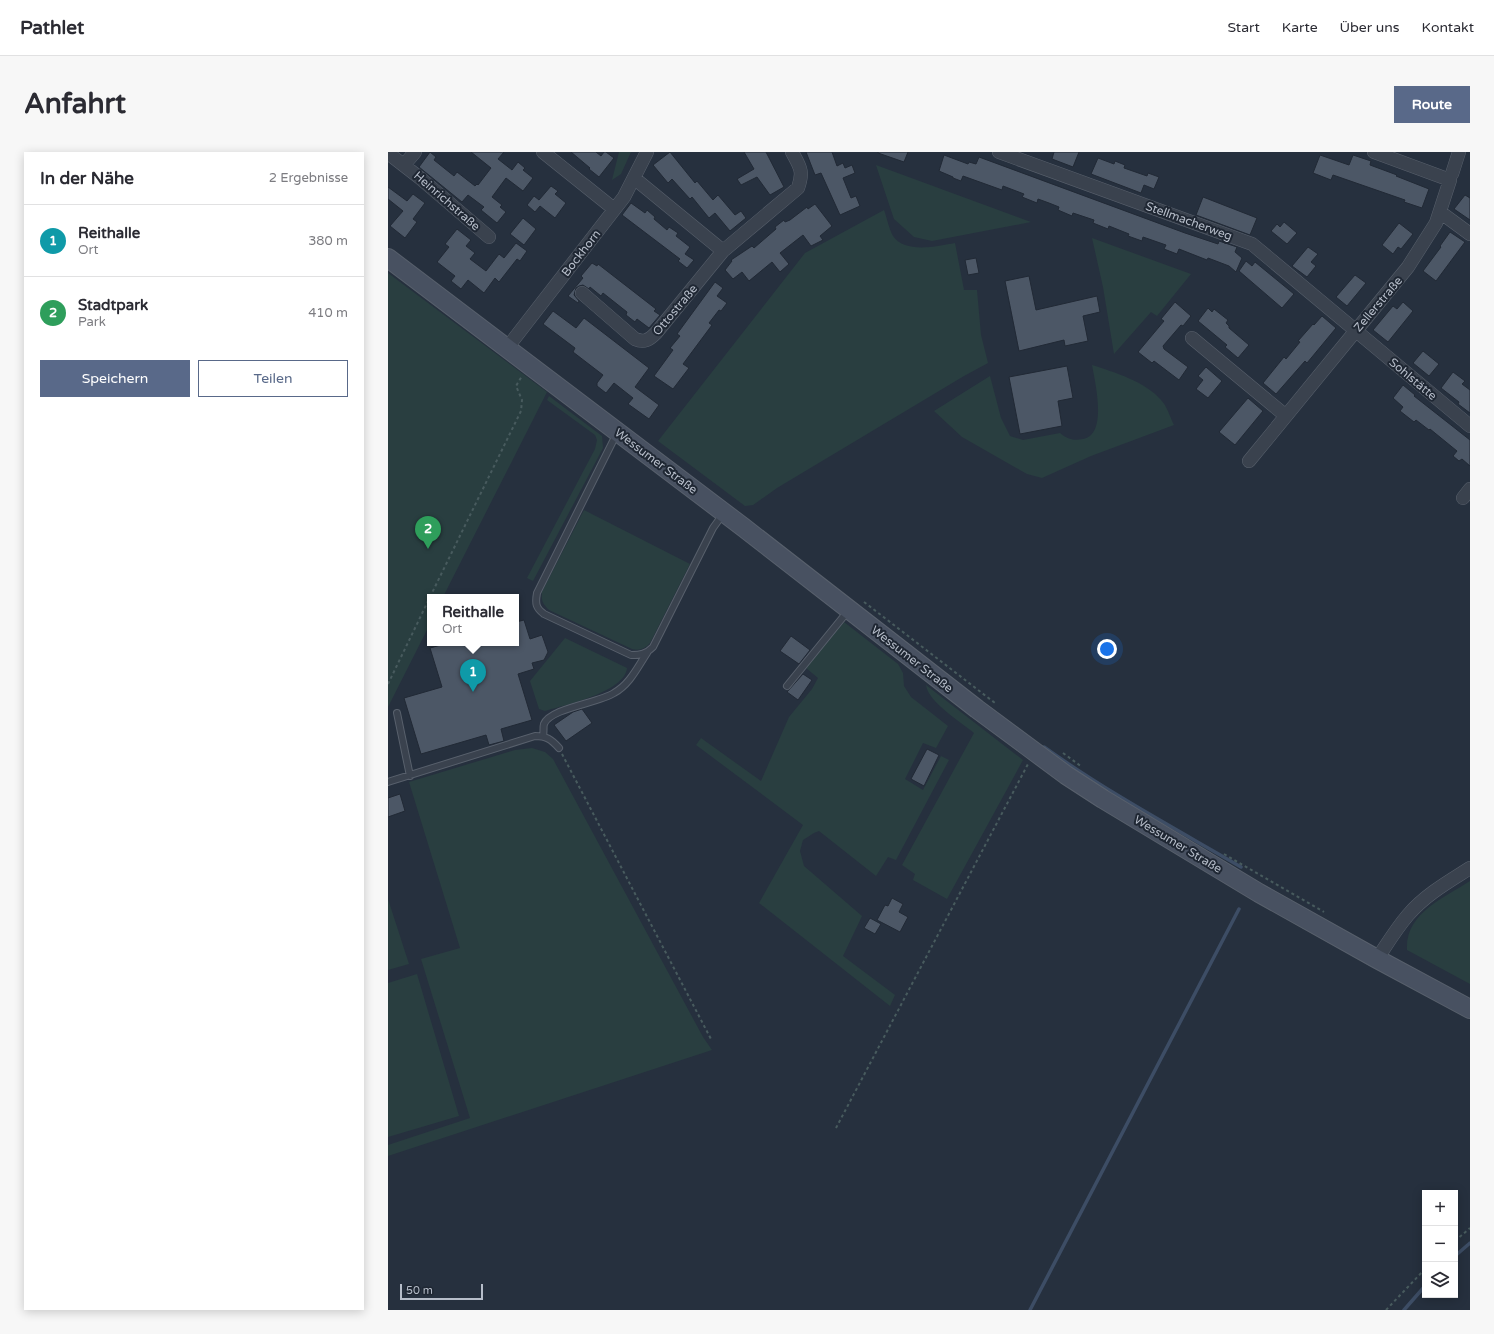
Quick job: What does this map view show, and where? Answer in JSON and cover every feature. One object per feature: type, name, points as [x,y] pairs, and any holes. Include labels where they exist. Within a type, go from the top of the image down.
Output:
[{"type":"main road","name":"Wessumer Straße","points":[[388,258],[724,512],[856,605],[1034,752],[1103,799],[1259,893],[1377,959],[1470,1008]]},
{"type":"street","name":"Heinrichstraße","points":[[404,165],[415,152]]},
{"type":"street","points":[[543,152],[614,210]]},
{"type":"street","name":"Bockhorn","points":[[507,348],[614,210],[624,196],[647,152]]},
{"type":"street","name":"Ottostraße","points":[[582,293],[635,339],[640,342],[646,342],[656,333],[724,250],[798,188],[802,177],[801,168],[792,152]]},
{"type":"street","name":"Stellmacherweg","points":[[999,152],[1252,244],[1356,331]]},
{"type":"street","points":[[1374,152],[1451,177]]},
{"type":"street","name":"Zellerstraße","points":[[1249,461],[1408,267],[1436,223],[1459,152]]},
{"type":"street","name":"Heinrichstraße","points":[[388,153],[489,237]]},
{"type":"street","points":[[634,178],[724,250]]},
{"type":"street","points":[[1440,212],[1470,234]]},
{"type":"street","name":"Sohlstätte","points":[[1356,331],[1470,426]]},
{"type":"street","points":[[1192,338],[1286,416]]},
{"type":"street","points":[[1377,959],[1395,931],[1409,914],[1429,895],[1470,868]]},
{"type":"lane","points":[[618,432],[541,583],[535,602],[537,609],[544,614],[622,651],[631,655],[647,653]]},
{"type":"lane","points":[[543,736],[544,723],[551,715],[613,694],[626,685],[653,646],[713,528],[724,512]]},
{"type":"lane","points":[[787,686],[856,605]]},
{"type":"lane","points":[[397,712],[410,776]]},
{"type":"lane","points":[[388,782],[534,736],[543,736],[552,740],[558,748]]},
{"type":"path","points":[[431,594],[521,411],[522,400],[516,386],[528,364]]},
{"type":"path","points":[[388,684],[427,603]]},
{"type":"path","points":[[856,605],[999,706]]},
{"type":"path","points":[[558,748],[712,1041]]},
{"type":"path","points":[[836,1128],[1034,752]]},
{"type":"path","points":[[1060,752],[1085,769]]},
{"type":"path","points":[[1222,853],[1326,912]]},
{"type":"path","points":[[1458,1238],[1470,1228]]},
{"type":"path","points":[[1386,1310],[1422,1271]]},
{"type":"green space","points":[[619,152],[631,152],[621,174],[612,180]]},
{"type":"green space","points":[[876,165],[1031,222],[932,241],[914,237],[894,219]]},
{"type":"green space","points":[[884,210],[890,230],[898,242],[913,247],[931,247],[955,243],[964,290],[977,290],[981,335],[988,363],[777,488],[753,505],[745,506],[658,441],[805,253]]},
{"type":"green space","points":[[1092,238],[1191,274],[1157,316],[1151,312],[1114,354],[1103,287]]},
{"type":"green space","points":[[388,273],[547,392],[445,594],[427,594],[427,630],[388,707]]},
{"type":"green space","points":[[1092,365],[1129,378],[1147,388],[1163,402],[1174,425],[1091,456],[1042,478],[1027,474],[962,437],[934,411],[990,376],[1001,418],[1010,436],[1023,440],[1060,433],[1070,439],[1083,439],[1091,435],[1098,418],[1097,395]]},
{"type":"green space","points":[[549,396],[602,436],[603,448],[533,581],[527,578],[595,449],[597,440],[595,435],[547,400]]},
{"type":"green space","points":[[584,510],[690,564],[650,643],[642,649],[632,649],[549,610],[543,602],[542,592]]},
{"type":"green space","points":[[844,622],[898,664],[903,673],[904,686],[911,697],[948,726],[936,748],[923,743],[905,779],[923,790],[941,756],[949,760],[896,860],[888,857],[876,876],[819,831],[803,840],[800,851],[804,866],[862,916],[843,956],[895,995],[890,1006],[759,903],[803,825],[696,745],[701,738],[761,781],[789,717],[812,689],[818,678],[806,668]]},
{"type":"green space","points":[[565,638],[627,668],[624,676],[616,684],[605,691],[579,701],[545,711],[539,709],[530,681]]},
{"type":"green space","points":[[926,685],[1023,760],[947,899],[913,880],[915,874],[902,865],[974,733],[939,705],[928,691]]},
{"type":"green space","points":[[532,748],[545,752],[553,759],[703,1037],[712,1050],[388,1156],[388,1145],[470,1118],[421,959],[460,948],[409,782],[515,750]]},
{"type":"green space","points":[[1470,881],[1470,984],[1407,950],[1408,937],[1412,926],[1419,916],[1438,901]]},
{"type":"green space","points":[[388,899],[409,964],[388,970]]},
{"type":"green space","points":[[417,974],[459,1116],[388,1137],[388,983]]},
{"type":"building","points":[[430,152],[436,157],[434,160],[454,176],[457,172],[475,186],[477,184],[478,185],[491,168],[471,152],[504,152],[498,159],[512,170],[518,162],[525,168],[523,170],[533,178],[523,191],[506,178],[492,197],[502,205],[500,207],[506,212],[497,223],[481,210],[484,207],[468,195],[462,202],[419,167]]},
{"type":"building","points":[[571,152],[596,152],[601,156],[604,152],[606,152],[614,158],[599,177]]},
{"type":"building","points":[[670,152],[695,183],[697,181],[713,200],[718,195],[735,215],[741,211],[746,218],[730,231],[715,213],[709,218],[692,197],[690,199],[672,179],[668,183],[653,165]]},
{"type":"building","points":[[744,152],[766,152],[784,187],[770,195],[757,177],[741,185],[737,179],[754,169]]},
{"type":"building","points":[[806,152],[832,152],[837,166],[843,163],[845,168],[852,165],[855,173],[843,178],[851,198],[856,196],[860,206],[840,215],[821,173],[815,175]]},
{"type":"building","points":[[878,152],[908,152],[904,162]]},
{"type":"building","points":[[1054,152],[1079,152],[1073,167],[1052,159]]},
{"type":"building","points":[[944,155],[968,164],[969,162],[976,164],[979,157],[1185,233],[1218,244],[1219,241],[1237,247],[1235,252],[1242,258],[1236,272],[1229,266],[1208,258],[1207,260],[1179,249],[1177,254],[1164,249],[1166,245],[1143,237],[1142,241],[1128,236],[1129,234],[1109,226],[1108,229],[1093,223],[1094,220],[1073,213],[1072,216],[1058,210],[1059,207],[1038,199],[1037,203],[1022,197],[1024,194],[1003,186],[1002,190],[963,176],[961,181],[939,171]]},
{"type":"building","points":[[1320,155],[1349,165],[1353,155],[1371,161],[1370,165],[1429,189],[1422,208],[1404,202],[1405,200],[1333,175],[1331,180],[1313,173]]},
{"type":"building","points":[[1098,158],[1114,164],[1115,161],[1125,165],[1124,168],[1147,176],[1148,173],[1159,177],[1154,189],[1144,185],[1141,193],[1091,174]]},
{"type":"building","points":[[551,186],[558,191],[555,194],[566,203],[555,218],[540,206],[535,212],[527,205],[534,196],[539,200]]},
{"type":"building","points":[[388,187],[407,201],[413,194],[425,203],[413,219],[417,222],[405,238],[390,226],[403,211],[388,199]]},
{"type":"building","points":[[1465,195],[1470,198],[1470,220],[1454,209]]},
{"type":"building","points":[[1203,197],[1257,218],[1250,235],[1196,215]]},
{"type":"building","points":[[631,203],[645,213],[647,210],[655,217],[654,219],[667,230],[669,227],[678,233],[676,236],[690,247],[685,254],[694,260],[687,268],[678,261],[680,259],[622,215]]},
{"type":"building","points":[[815,204],[832,226],[820,236],[823,240],[811,246],[803,235],[780,253],[789,264],[780,272],[772,262],[749,281],[742,272],[733,279],[725,270],[732,261],[731,260],[752,246],[754,248],[784,220],[785,222],[790,220],[807,207],[808,209]]},
{"type":"building","points":[[523,218],[536,229],[524,245],[510,234]]},
{"type":"building","points":[[1284,222],[1297,233],[1287,244],[1271,231],[1277,224],[1280,227]]},
{"type":"building","points":[[1399,223],[1413,234],[1401,249],[1398,247],[1393,254],[1382,245]]},
{"type":"building","points":[[457,229],[471,240],[466,246],[475,253],[470,259],[486,271],[499,254],[504,258],[516,243],[527,251],[520,261],[517,259],[499,282],[495,278],[484,293],[468,280],[461,289],[451,281],[455,276],[437,262],[449,247],[445,244]]},
{"type":"building","points":[[1450,232],[1465,242],[1436,281],[1423,271]]},
{"type":"building","points":[[1308,247],[1318,254],[1311,262],[1316,266],[1307,277],[1292,266]]},
{"type":"building","points":[[976,258],[979,273],[968,275],[965,260]]},
{"type":"building","points":[[1246,261],[1252,266],[1255,262],[1294,294],[1282,308],[1239,271]]},
{"type":"building","points":[[592,263],[597,266],[598,264],[656,309],[654,311],[660,315],[649,328],[637,319],[635,322],[626,315],[627,312],[603,293],[601,296],[590,287],[589,289],[583,285],[576,288],[574,295],[579,301],[578,303],[568,296],[583,278],[581,276]]},
{"type":"building","points":[[1355,275],[1366,283],[1347,306],[1336,297]]},
{"type":"building","points":[[1029,276],[1036,310],[1097,296],[1100,312],[1083,316],[1088,341],[1065,346],[1064,340],[1019,351],[1005,281]]},
{"type":"building","points":[[715,282],[723,288],[717,296],[727,303],[721,311],[719,310],[709,323],[712,325],[683,364],[689,368],[673,389],[654,376],[673,350],[670,348],[680,336],[677,334]]},
{"type":"building","points":[[1175,302],[1191,316],[1163,346],[1164,349],[1188,367],[1179,380],[1154,361],[1152,363],[1138,352],[1164,321],[1161,319]]},
{"type":"building","points":[[1403,302],[1413,311],[1388,342],[1373,330],[1393,306],[1397,309]]},
{"type":"building","points":[[1208,308],[1212,312],[1214,309],[1228,320],[1226,323],[1229,328],[1249,345],[1238,358],[1225,347],[1227,345],[1198,321]]},
{"type":"building","points":[[553,311],[576,328],[584,318],[649,368],[635,387],[659,405],[649,419],[628,404],[633,398],[614,383],[606,393],[597,386],[597,383],[603,375],[573,352],[575,348],[543,324]]},
{"type":"building","points":[[1322,316],[1336,328],[1307,363],[1305,361],[1276,394],[1263,383],[1284,357],[1286,359],[1300,342],[1298,341]]},
{"type":"building","points":[[1423,351],[1439,364],[1429,376],[1413,363]]},
{"type":"building","points":[[1067,366],[1073,398],[1058,401],[1062,426],[1020,434],[1009,377]]},
{"type":"building","points":[[1206,367],[1222,381],[1208,398],[1196,389],[1203,380],[1198,376]]},
{"type":"building","points":[[1453,372],[1465,381],[1462,384],[1470,390],[1470,413],[1441,388]]},
{"type":"building","points":[[1403,385],[1415,395],[1414,396],[1470,440],[1470,466],[1462,459],[1459,461],[1453,456],[1457,451],[1430,429],[1429,430],[1416,420],[1414,422],[1400,411],[1403,407],[1393,398]]},
{"type":"building","points":[[1248,398],[1263,411],[1235,445],[1219,432]]},
{"type":"building","points":[[524,620],[530,639],[542,635],[548,652],[544,660],[532,663],[534,669],[518,674],[532,720],[501,729],[504,741],[489,745],[486,735],[421,754],[404,698],[442,687],[430,648],[437,646],[519,646],[519,621]]},
{"type":"building","points":[[791,636],[810,650],[799,664],[780,651]]},
{"type":"building","points":[[803,674],[812,680],[798,700],[787,692]]},
{"type":"building","points":[[582,709],[592,723],[566,741],[554,725],[573,712]]},
{"type":"building","points":[[927,749],[939,755],[924,786],[911,779]]},
{"type":"building","points":[[400,794],[405,811],[388,817],[388,798]]},
{"type":"building","points":[[892,898],[903,904],[899,912],[908,917],[900,932],[877,920],[885,905],[888,906]]},
{"type":"building","points":[[870,918],[881,924],[875,934],[864,928]]},
{"type":"waterway","points":[[1044,747],[1116,794],[1241,867]]},
{"type":"waterway","points":[[1030,1310],[1239,909]]},
{"type":"waterway","points":[[1458,1253],[1470,1243]]},
{"type":"waterway","points":[[1404,1310],[1422,1289]]},
{"type":"place","name":"Stadtpark","points":[[428,549]]},
{"type":"place","name":"Reithalle","points":[[473,692]]}]
